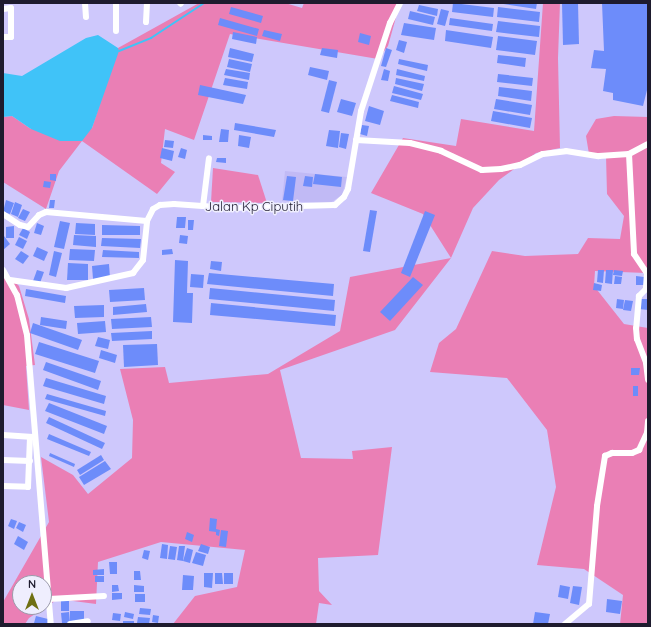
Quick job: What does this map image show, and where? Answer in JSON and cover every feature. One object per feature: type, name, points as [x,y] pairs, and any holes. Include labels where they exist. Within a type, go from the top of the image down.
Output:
[{"type":"street","points":[[85,3],[86,17]]},
{"type":"street","points":[[116,3],[116,31]]},
{"type":"street","points":[[146,22],[147,3]]},
{"type":"street","name":"Jalan Kp Ciputih","points":[[147,221],[153,209],[160,205],[231,208],[335,205],[344,197],[348,189],[361,110],[390,23],[400,3]]},
{"type":"street","points":[[3,9],[12,8],[11,37],[3,37]]},
{"type":"street","points":[[356,140],[410,143],[441,151],[482,170],[507,168],[543,154],[566,151],[599,156],[629,154],[648,144]]},
{"type":"street","points":[[629,154],[634,254],[647,272],[646,289],[639,296],[636,328],[637,339],[646,363],[648,380]]},
{"type":"street","points":[[203,206],[209,158]]},
{"type":"street","points":[[3,214],[20,225],[28,227],[39,215],[46,212],[147,221],[143,260],[133,273],[66,288],[10,280]]},
{"type":"street","points":[[3,270],[10,280],[17,295],[27,335],[33,437],[47,575]]},
{"type":"street","points":[[565,624],[590,604],[597,506],[605,456],[639,450],[647,433],[648,421]]},
{"type":"street","points":[[3,435],[33,437]]},
{"type":"street","points":[[3,486],[28,487],[33,437]]},
{"type":"street","points":[[3,460],[30,461]]},
{"type":"street","points":[[52,599],[104,596]]},
{"type":"street","points":[[70,624],[88,621]]},
{"type":"shaded area","points":[[199,3],[285,3],[302,8],[304,3],[400,3],[388,46],[378,59],[230,34],[194,140],[165,129],[161,163],[175,172],[157,194],[82,141],[59,171],[46,209],[3,182],[3,117],[12,116],[31,129],[92,128],[118,48]]},
{"type":"shaded area","points":[[543,3],[560,3],[558,58],[560,148],[536,153],[499,180],[473,208],[451,258],[423,214],[371,193],[403,138],[456,146],[461,119],[534,131]]},
{"type":"shaded area","points":[[614,116],[648,117],[648,276],[646,273],[595,271],[594,286],[624,324],[648,328],[648,624],[620,624],[623,595],[584,569],[537,565],[556,487],[547,430],[507,378],[430,372],[439,343],[456,329],[492,251],[525,256],[578,254],[588,238],[620,239],[624,216],[607,194],[606,156],[589,154],[586,136],[596,119]]},
{"type":"shaded area","points":[[213,168],[258,175],[267,203],[211,202]]},
{"type":"shaded area","points":[[285,171],[347,177],[342,195],[330,203],[282,201]]},
{"type":"shaded area","points":[[451,258],[395,330],[280,370],[301,458],[353,459],[352,451],[392,447],[378,555],[318,558],[319,591],[332,605],[319,603],[316,624],[173,624],[195,596],[237,587],[245,550],[161,542],[98,562],[96,604],[58,599],[52,603],[52,575],[19,575],[49,522],[41,457],[73,475],[88,494],[132,458],[133,420],[120,369],[165,367],[169,383],[268,374],[340,331],[350,277]]},
{"type":"shaded area","points":[[3,270],[19,286],[29,319],[35,365],[26,366],[29,410],[3,405]]},
{"type":"shaded area","points":[[12,586],[12,615],[34,615],[29,618],[25,624],[3,624],[3,602]]},
{"type":"water","points":[[98,35],[118,48],[119,51],[92,128],[82,141],[60,141],[31,129],[12,116],[3,117],[3,73],[22,76],[86,38]]},
{"type":"building","points":[[453,3],[494,8],[493,17],[452,12]]},
{"type":"building","points":[[497,3],[537,3],[536,9]]},
{"type":"building","points":[[562,3],[578,3],[579,44],[563,45]]},
{"type":"building","points":[[602,3],[648,3],[648,86],[643,106],[613,100],[613,93],[603,91],[606,69],[591,68],[594,50],[604,51]]},
{"type":"building","points":[[419,5],[438,9],[437,16],[417,11]]},
{"type":"building","points":[[231,7],[263,16],[261,23],[229,14]]},
{"type":"building","points":[[498,7],[540,12],[539,22],[497,17]]},
{"type":"building","points":[[441,9],[449,11],[445,26],[437,24]]},
{"type":"building","points":[[410,11],[435,17],[433,25],[408,19]]},
{"type":"building","points":[[220,18],[259,29],[257,36],[218,25]]},
{"type":"building","points":[[450,18],[493,24],[492,31],[449,25]]},
{"type":"building","points":[[498,21],[540,26],[539,37],[496,32]]},
{"type":"building","points":[[404,23],[436,28],[434,40],[401,35]]},
{"type":"building","points":[[264,30],[282,34],[280,41],[262,36]]},
{"type":"building","points":[[446,30],[493,37],[491,48],[445,41]]},
{"type":"building","points":[[233,32],[257,37],[256,44],[232,39]]},
{"type":"building","points":[[360,33],[371,36],[369,45],[358,42]]},
{"type":"building","points":[[498,36],[537,41],[535,55],[496,50]]},
{"type":"building","points":[[399,40],[407,42],[404,53],[396,50]]},
{"type":"building","points":[[230,48],[254,54],[252,62],[228,57]]},
{"type":"building","points":[[322,48],[338,50],[337,58],[320,55]]},
{"type":"building","points":[[386,48],[392,50],[386,67],[381,66]]},
{"type":"building","points":[[498,55],[526,58],[525,67],[497,63]]},
{"type":"building","points":[[229,59],[252,64],[250,72],[227,67]]},
{"type":"building","points":[[399,59],[428,65],[427,71],[398,64]]},
{"type":"building","points":[[310,67],[329,71],[327,80],[308,75]]},
{"type":"building","points":[[226,69],[250,73],[249,80],[224,75]]},
{"type":"building","points":[[384,69],[390,71],[388,81],[381,80]]},
{"type":"building","points":[[397,69],[425,76],[424,81],[396,75]]},
{"type":"building","points":[[498,74],[533,78],[532,86],[497,82]]},
{"type":"building","points":[[225,78],[248,82],[247,89],[223,85]]},
{"type":"building","points":[[396,78],[424,84],[422,91],[395,84]]},
{"type":"building","points":[[329,80],[337,82],[329,113],[321,111]]},
{"type":"building","points":[[200,85],[246,95],[243,104],[198,95]]},
{"type":"building","points":[[394,86],[423,94],[421,100],[392,93]]},
{"type":"building","points":[[499,87],[532,91],[531,101],[498,96]]},
{"type":"building","points":[[392,95],[419,102],[418,108],[390,101]]},
{"type":"building","points":[[341,99],[356,103],[352,116],[337,112]]},
{"type":"building","points":[[496,99],[532,105],[530,115],[494,109]]},
{"type":"building","points":[[369,106],[384,111],[380,125],[365,121]]},
{"type":"building","points":[[493,111],[532,118],[530,128],[491,121]]},
{"type":"building","points":[[235,123],[276,130],[274,137],[234,130]]},
{"type":"building","points":[[362,125],[369,126],[367,136],[360,134]]},
{"type":"building","points":[[221,129],[229,130],[228,142],[219,142]]},
{"type":"building","points":[[329,130],[340,131],[338,148],[326,146]]},
{"type":"building","points":[[341,133],[349,134],[346,149],[339,147]]},
{"type":"building","points":[[203,135],[212,136],[212,140],[203,140]]},
{"type":"building","points":[[239,135],[251,137],[249,148],[238,146]]},
{"type":"building","points":[[165,140],[174,141],[173,148],[164,147]]},
{"type":"building","points":[[162,148],[174,151],[172,161],[160,158]]},
{"type":"building","points":[[181,148],[187,150],[185,159],[178,157]]},
{"type":"building","points":[[217,158],[226,158],[226,163],[216,162]]},
{"type":"building","points":[[50,174],[56,174],[56,181],[50,180]]},
{"type":"building","points":[[315,174],[342,177],[341,187],[313,184]]},
{"type":"building","points":[[287,176],[296,177],[293,201],[283,200]]},
{"type":"building","points":[[305,176],[313,177],[312,187],[303,186]]},
{"type":"building","points":[[44,181],[51,182],[50,188],[43,187]]},
{"type":"building","points":[[6,200],[14,203],[10,214],[3,212]]},
{"type":"building","points":[[50,200],[55,200],[54,208],[49,208]]},
{"type":"building","points":[[15,202],[22,205],[18,217],[11,214]]},
{"type":"building","points":[[23,209],[30,212],[25,221],[18,218]]},
{"type":"building","points":[[370,210],[377,211],[370,252],[363,251]]},
{"type":"building","points":[[425,211],[435,215],[410,277],[401,273]]},
{"type":"building","points":[[177,217],[186,217],[185,228],[176,228]]},
{"type":"building","points":[[188,220],[194,220],[193,230],[188,230]]},
{"type":"building","points":[[60,221],[70,223],[64,249],[54,247]]},
{"type":"building","points":[[37,223],[44,226],[41,235],[34,233]]},
{"type":"building","points":[[76,223],[95,224],[95,235],[75,234]]},
{"type":"building","points":[[102,225],[140,226],[140,235],[102,235]]},
{"type":"building","points":[[14,226],[14,238],[6,238],[6,227]]},
{"type":"building","points":[[23,228],[30,232],[27,239],[19,235]]},
{"type":"building","points":[[74,235],[96,236],[96,247],[73,245]]},
{"type":"building","points":[[180,235],[188,236],[187,244],[179,243]]},
{"type":"building","points":[[4,236],[10,244],[3,250],[3,237]]},
{"type":"building","points":[[19,237],[27,241],[23,249],[15,245]]},
{"type":"building","points":[[102,238],[141,239],[140,248],[101,246]]},
{"type":"building","points":[[37,247],[48,252],[44,261],[33,256]]},
{"type":"building","points":[[70,249],[95,250],[94,261],[69,260]]},
{"type":"building","points":[[172,249],[173,254],[162,255],[162,250]]},
{"type":"building","points":[[103,250],[139,252],[139,258],[102,257]]},
{"type":"building","points":[[21,251],[29,256],[23,264],[15,259]]},
{"type":"building","points":[[54,251],[62,253],[56,277],[49,275]]},
{"type":"building","points":[[175,260],[188,261],[187,293],[193,293],[192,323],[173,322]]},
{"type":"building","points":[[211,261],[222,262],[221,271],[210,269]]},
{"type":"building","points":[[68,263],[88,264],[88,280],[67,280]]},
{"type":"building","points":[[109,264],[110,278],[93,279],[92,266]]},
{"type":"building","points":[[37,270],[44,272],[40,283],[33,281]]},
{"type":"building","points":[[598,270],[604,270],[603,283],[597,282]]},
{"type":"building","points":[[606,270],[613,270],[612,284],[605,283]]},
{"type":"building","points":[[614,270],[623,271],[622,276],[613,275]]},
{"type":"building","points":[[209,273],[334,284],[333,296],[207,284]]},
{"type":"building","points":[[191,274],[204,275],[203,288],[190,287]]},
{"type":"building","points":[[615,276],[622,277],[621,284],[614,284]]},
{"type":"building","points":[[636,276],[644,277],[644,285],[636,285]]},
{"type":"building","points":[[413,277],[423,285],[390,321],[380,312]]},
{"type":"building","points":[[594,283],[602,285],[601,291],[593,290]]},
{"type":"building","points":[[144,288],[145,300],[110,302],[109,290]]},
{"type":"building","points":[[210,288],[335,300],[334,311],[209,299]]},
{"type":"building","points":[[26,289],[66,296],[65,303],[25,296]]},
{"type":"building","points":[[617,299],[624,300],[623,309],[616,308]]},
{"type":"building","points":[[639,299],[648,299],[648,310],[639,309]]},
{"type":"building","points":[[625,300],[633,301],[631,311],[623,310]]},
{"type":"building","points":[[211,303],[336,315],[335,326],[210,315]]},
{"type":"building","points":[[146,304],[147,312],[113,315],[113,307]]},
{"type":"building","points":[[104,305],[104,317],[75,318],[74,306]]},
{"type":"building","points":[[41,317],[67,321],[66,329],[40,325]]},
{"type":"building","points":[[151,317],[152,327],[112,329],[111,319]]},
{"type":"building","points":[[105,321],[106,332],[78,334],[77,323]]},
{"type":"building","points":[[33,323],[82,340],[78,350],[30,333]]},
{"type":"building","points":[[152,331],[152,339],[112,341],[111,333]]},
{"type":"building","points":[[98,337],[110,340],[108,349],[95,346]]},
{"type":"building","points":[[39,342],[99,361],[95,373],[35,354]]},
{"type":"building","points":[[157,344],[158,365],[124,367],[123,345]]},
{"type":"building","points":[[101,350],[117,355],[115,363],[99,358]]},
{"type":"building","points":[[46,362],[101,381],[98,390],[43,370]]},
{"type":"building","points":[[631,368],[640,368],[639,375],[631,375]]},
{"type":"building","points":[[46,378],[106,396],[104,404],[43,386]]},
{"type":"building","points":[[633,386],[638,386],[638,396],[633,396]]},
{"type":"building","points":[[47,394],[106,411],[105,416],[45,399]]},
{"type":"building","points":[[49,403],[107,426],[104,434],[45,411]]},
{"type":"building","points":[[49,417],[105,443],[102,449],[46,423]]},
{"type":"building","points":[[49,434],[91,452],[89,456],[47,439]]},
{"type":"building","points":[[50,453],[75,464],[74,467],[49,456]]},
{"type":"building","points":[[101,455],[104,460],[80,475],[77,470]]},
{"type":"building","points":[[105,461],[111,469],[84,485],[79,477]]},
{"type":"building","points":[[210,518],[217,519],[216,529],[220,530],[219,536],[216,535],[216,532],[209,531]]},
{"type":"building","points":[[11,519],[17,521],[14,529],[8,526]]},
{"type":"building","points":[[19,522],[26,525],[23,532],[16,528]]},
{"type":"building","points":[[221,530],[228,531],[226,547],[219,546]]},
{"type":"building","points":[[187,532],[194,535],[192,542],[185,539]]},
{"type":"building","points":[[18,536],[28,542],[24,550],[14,544]]},
{"type":"building","points":[[162,544],[168,545],[167,559],[160,558]]},
{"type":"building","points":[[201,544],[210,547],[208,554],[198,551]]},
{"type":"building","points":[[170,546],[177,547],[175,560],[168,559]]},
{"type":"building","points":[[179,546],[185,546],[183,561],[177,560]]},
{"type":"building","points":[[187,548],[193,550],[190,563],[183,561]]},
{"type":"building","points":[[144,550],[150,551],[148,560],[142,558]]},
{"type":"building","points":[[196,552],[206,555],[203,566],[192,563]]},
{"type":"building","points":[[109,562],[117,562],[117,574],[110,574]]},
{"type":"building","points":[[104,569],[104,575],[93,575],[93,570]]},
{"type":"building","points":[[134,571],[140,571],[141,580],[134,580]]},
{"type":"building","points":[[204,573],[213,573],[212,588],[204,587]]},
{"type":"building","points":[[215,573],[222,573],[223,584],[215,584]]},
{"type":"building","points":[[224,573],[233,573],[233,584],[224,584]]},
{"type":"building","points":[[183,575],[194,576],[193,590],[182,590]]},
{"type":"building","points":[[95,576],[104,576],[104,582],[95,582]]},
{"type":"building","points":[[112,585],[118,585],[119,591],[112,592]]},
{"type":"building","points":[[134,585],[144,586],[144,592],[134,592]]},
{"type":"building","points":[[560,585],[570,587],[568,599],[558,597]]},
{"type":"building","points":[[573,586],[582,587],[579,605],[570,603]]},
{"type":"building","points":[[112,593],[122,593],[122,599],[112,600]]},
{"type":"building","points":[[135,594],[145,594],[145,602],[135,602]]},
{"type":"building","points":[[607,599],[622,601],[620,614],[606,612]]},
{"type":"building","points":[[61,601],[69,601],[69,611],[61,611]]},
{"type":"building","points":[[140,608],[151,609],[150,615],[139,614]]},
{"type":"building","points":[[70,611],[84,611],[84,622],[70,622]]},
{"type":"building","points":[[69,612],[70,623],[62,623],[61,613]]},
{"type":"building","points":[[125,612],[134,614],[133,619],[124,617]]},
{"type":"building","points":[[535,612],[550,614],[548,624],[533,624]]},
{"type":"building","points":[[113,613],[121,614],[120,621],[112,620]]},
{"type":"building","points":[[153,615],[159,616],[158,623],[152,622]]},
{"type":"building","points":[[36,616],[48,619],[47,624],[34,623]]},
{"type":"building","points":[[138,617],[150,618],[149,624],[137,623]]},
{"type":"building","points":[[123,621],[134,621],[134,624],[123,624]]},
{"type":"waterway","points":[[119,51],[151,38],[204,3]]}]
